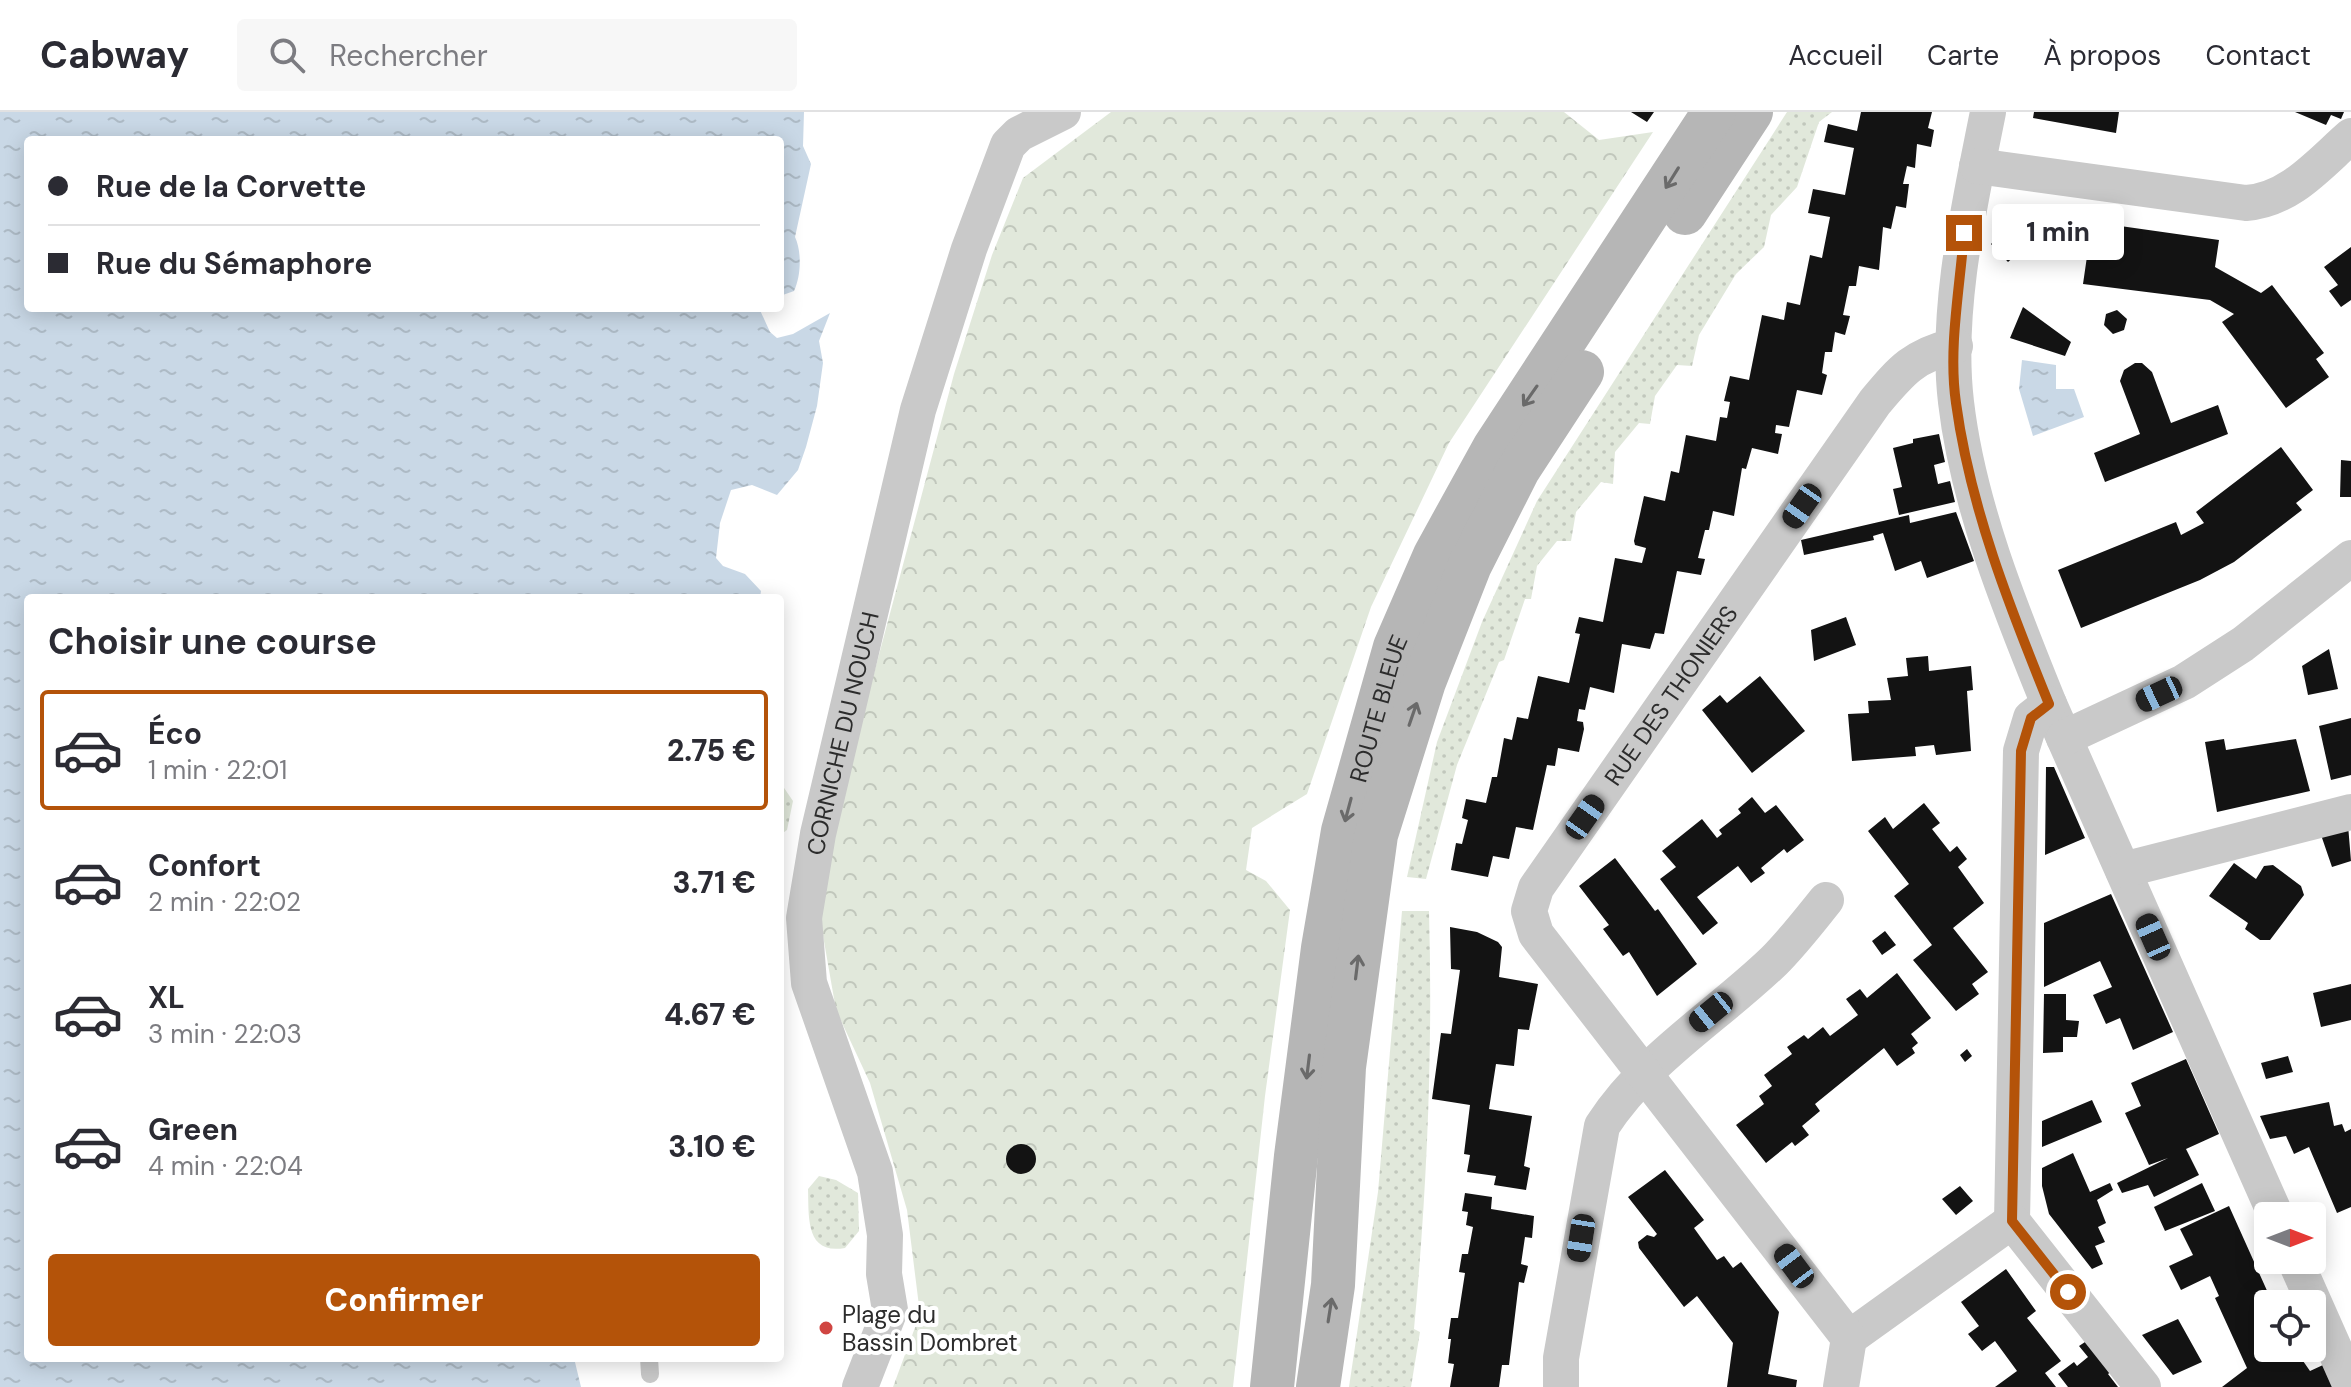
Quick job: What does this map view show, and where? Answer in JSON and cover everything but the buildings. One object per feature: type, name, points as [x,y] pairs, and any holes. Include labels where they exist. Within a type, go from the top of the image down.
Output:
[{"type":"street","name":"CORNICHE DU NOUCH","points":[[860,1387],[890,1310],[884,1274],[885,1235],[875,1172],[809,983],[804,918],[818,834],[907,453],[969,249],[1008,145],[1019,134],[1063,112]]},
{"type":"street","name":"ROUTE BLEUE","points":[[1272,1387],[1323,948],[1343,831],[1395,647],[1435,555],[1494,448],[1714,112]]},
{"type":"street","name":"ROUTE BLEUE","points":[[1318,1387],[1333,1285],[1344,1067],[1376,835],[1397,761],[1470,565],[1518,470],[1751,112]]},
{"type":"street","points":[[1988,112],[1964,233],[1955,346],[1955,400],[1967,462],[2009,601],[2049,704],[2270,1202]]},
{"type":"street","points":[[1977,166],[2246,203],[2267,201],[2286,192],[2351,136]]},
{"type":"street","name":"RUE DES THONIERS","points":[[1849,1338],[1536,934],[1529,911],[1536,888],[1875,402],[1902,369],[1929,352],[1955,346]]},
{"type":"street","points":[[2064,738],[2184,682],[2243,644],[2351,558]]},
{"type":"street","points":[[2049,704],[2031,718],[2021,751],[2012,1221],[2143,1387]]},
{"type":"street","points":[[2123,870],[2351,812]]},
{"type":"street","points":[[1561,1387],[1561,1358],[1599,1137],[1619,1099],[1691,1029],[1773,962],[1826,900]]},
{"type":"street","points":[[1841,1387],[1849,1338],[2012,1221]]},
{"type":"street","points":[[2301,1274],[2351,1386]]},
{"type":"green space","points":[[1111,112],[1564,112],[1599,140],[1653,132],[1449,443],[1371,607],[1307,794],[1252,828],[1246,870],[1266,881],[1290,910],[1265,1096],[1233,1387],[893,1387],[920,1314],[907,1210],[870,1083],[836,1010],[818,907],[869,692],[954,374],[992,255],[1023,178]]},
{"type":"green space","points":[[1787,112],[1832,112],[1819,122],[1797,187],[1771,215],[1764,247],[1736,274],[1699,335],[1692,366],[1677,365],[1655,396],[1650,424],[1639,423],[1615,452],[1613,484],[1601,482],[1576,512],[1571,541],[1557,541],[1537,566],[1531,599],[1525,599],[1504,660],[1499,662],[1457,765],[1426,879],[1407,877],[1437,742],[1482,622],[1537,501]]},
{"type":"green space","points":[[784,788],[793,801],[784,832]]},
{"type":"green space","points":[[1402,911],[1429,911],[1428,1120],[1414,1329],[1420,1332],[1411,1387],[1349,1387],[1378,1192]]},
{"type":"green space","points":[[819,1176],[836,1180],[858,1193],[859,1231],[845,1248],[822,1246],[812,1232],[808,1189]]},
{"type":"water","points":[[0,112],[804,112],[803,146],[811,164],[795,237],[800,257],[799,271],[794,291],[784,295],[784,136],[24,136],[24,312],[761,312],[770,332],[777,338],[793,334],[830,313],[819,341],[823,363],[817,406],[798,470],[777,495],[752,485],[731,490],[720,523],[716,558],[723,566],[745,574],[761,594],[24,594],[24,1362],[575,1362],[581,1387],[0,1387]]},
{"type":"water","points":[[2022,360],[2056,365],[2056,389],[2074,389],[2084,417],[2033,436],[2019,389]]},
{"type":"place","name":"Plage du Bassin Dombret","points":[[826,1328]]},
{"type":"route","points":[[1964,233],[1955,333],[1955,400],[1967,462],[1990,542],[2019,630],[2049,704],[2031,718],[2021,751],[2012,1221],[2068,1292]]}]
